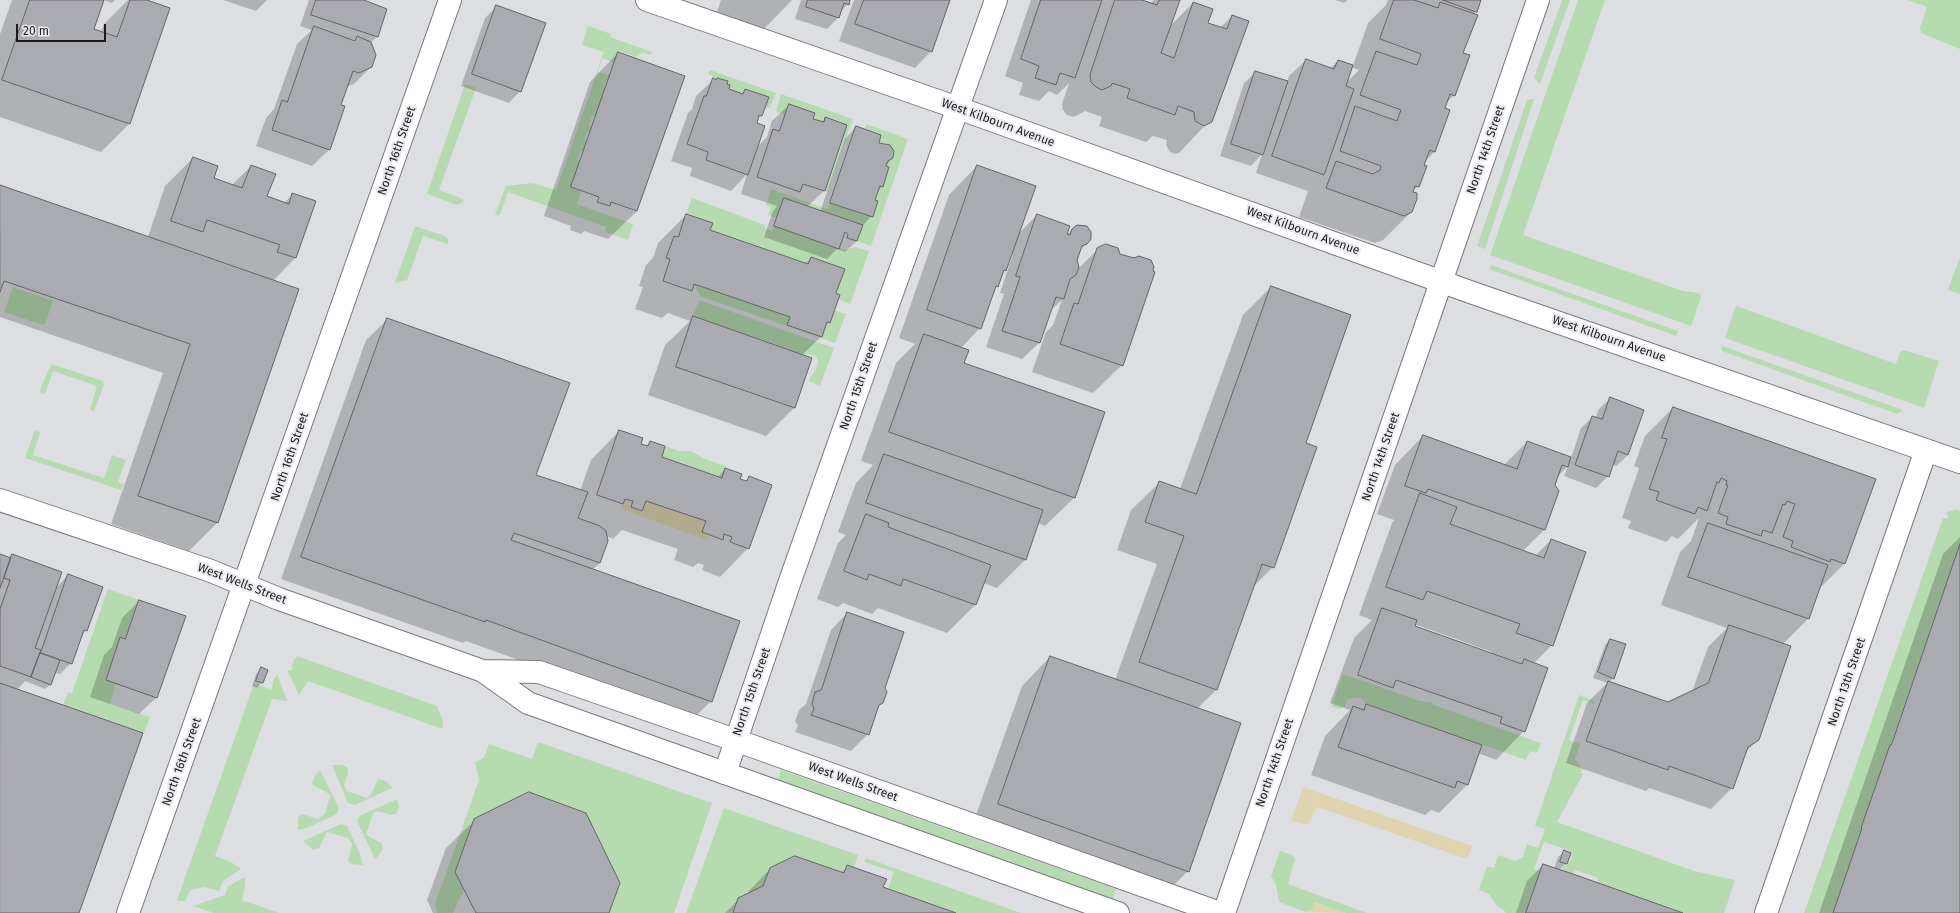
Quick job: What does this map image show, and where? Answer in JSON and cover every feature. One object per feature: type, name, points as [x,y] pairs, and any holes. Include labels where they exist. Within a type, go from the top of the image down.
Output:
[{"type":"street","name":"North 16th Street","points":[[128,913],[245,585],[450,0]]},
{"type":"street","name":"West Kilbourn Avenue","points":[[647,0],[958,108],[1442,281],[1960,462]]},
{"type":"street","name":"North 15th Street","points":[[725,772],[996,0]]},
{"type":"street","name":"North 14th Street","points":[[1224,913],[1538,0]]},
{"type":"street","name":"North 13th Street","points":[[1766,913],[1926,450]]},
{"type":"street","name":"West Wells Street","points":[[0,500],[204,569],[483,671],[528,703],[1118,913]]},
{"type":"street","name":"West Wells Street","points":[[483,671],[538,672],[735,740],[1220,913]]},
{"type":"green space","points":[[1562,0],[1570,0],[1540,84],[1534,78]]},
{"type":"green space","points":[[1578,0],[1605,0],[1523,235],[1683,291],[1700,293],[1701,297],[1691,326],[1490,255]]},
{"type":"green space","points":[[1907,0],[1960,0],[1960,49],[1921,33],[1920,28],[1927,7]]},
{"type":"green space","points":[[588,26],[611,34],[610,37],[652,52],[651,55],[642,53],[636,57],[619,51],[614,63],[603,58],[598,72],[610,76],[604,85],[606,86],[596,117],[592,116],[589,125],[593,126],[590,133],[587,132],[584,140],[587,142],[584,152],[580,151],[577,160],[581,161],[571,187],[581,191],[577,204],[633,224],[628,240],[605,232],[606,227],[508,192],[500,215],[498,216],[495,214],[506,186],[532,183],[556,190],[604,52],[582,45]]},
{"type":"green space","points":[[710,70],[776,93],[770,108],[765,108],[769,97],[745,89],[743,94],[729,89],[730,85],[727,84],[727,81],[717,78],[716,80],[713,76],[708,74]]},
{"type":"green space","points":[[465,84],[476,88],[439,190],[463,199],[463,202],[457,205],[427,194]]},
{"type":"green space","points":[[781,94],[853,119],[827,192],[825,191],[847,125],[826,117],[824,122],[813,119],[815,113],[789,104],[785,115],[776,112]]},
{"type":"green space","points":[[1534,99],[1485,249],[1477,246],[1527,100]]},
{"type":"green space","points":[[866,124],[908,139],[871,246],[857,241],[863,225],[784,198],[777,218],[768,215],[771,207],[766,205],[771,189],[827,209],[830,203],[873,217],[878,201],[875,200],[880,186],[883,187],[889,168],[886,166],[888,161],[893,158],[894,151],[890,145],[879,143],[881,135],[865,129]]},
{"type":"green space","points":[[692,198],[765,225],[765,228],[772,231],[774,226],[845,250],[855,247],[869,251],[850,304],[838,299],[839,295],[836,293],[845,269],[811,257],[808,264],[710,230],[713,223],[686,214]]},
{"type":"green space","points":[[415,226],[445,236],[448,239],[448,244],[423,236],[407,280],[395,283]]},
{"type":"green space","points":[[1960,257],[1960,294],[1948,290]]},
{"type":"green space","points":[[1491,265],[1678,331],[1676,336],[1489,269]]},
{"type":"green space","points":[[694,284],[790,317],[788,325],[822,337],[827,322],[834,310],[846,314],[835,343],[700,296]]},
{"type":"green space","points":[[13,287],[53,301],[45,324],[43,325],[4,312]]},
{"type":"green space","points":[[699,300],[834,348],[820,386],[809,381],[818,363],[816,356],[809,354],[806,355],[693,316]]},
{"type":"green space","points":[[1737,306],[1896,364],[1900,352],[1904,350],[1939,361],[1924,408],[1725,338]]},
{"type":"green space","points":[[1722,346],[1903,410],[1897,414],[1722,351]]},
{"type":"green space","points":[[51,364],[103,381],[104,385],[94,411],[90,409],[97,386],[53,371],[45,394],[41,393],[40,390]]},
{"type":"green space","points":[[37,430],[40,433],[33,455],[104,478],[112,455],[126,460],[118,482],[124,484],[121,490],[25,458],[34,432]]},
{"type":"green space","points":[[665,446],[679,451],[691,451],[705,459],[726,466],[722,478],[662,457]]},
{"type":"green space","points":[[1956,509],[1960,511],[1960,544],[1833,913],[1804,913],[1943,518],[1947,519],[1948,515],[1945,513]]},
{"type":"green space","points":[[108,589],[139,600],[125,639],[120,638],[106,680],[116,684],[110,704],[150,717],[144,733],[63,706],[68,692],[72,693]]},
{"type":"green space","points":[[297,656],[437,706],[443,721],[443,727],[440,728],[308,681],[299,695],[287,670],[292,670],[293,668],[291,667]]},
{"type":"green space","points":[[277,674],[287,701],[272,699],[215,856],[231,862],[241,869],[223,881],[219,891],[204,887],[190,890],[185,902],[177,900],[254,684],[271,690],[274,678]]},
{"type":"green space","points":[[1343,674],[1420,701],[1431,702],[1434,705],[1541,743],[1537,753],[1530,751],[1526,760],[1366,704],[1361,698],[1348,699],[1345,706],[1340,709],[1331,707]]},
{"type":"green space","points":[[1579,695],[1595,701],[1594,704],[1583,700],[1569,740],[1580,744],[1575,759],[1582,770],[1581,773],[1583,774],[1557,822],[1694,871],[1735,880],[1724,913],[1683,913],[1597,883],[1598,878],[1575,870],[1573,874],[1561,870],[1572,859],[1571,854],[1568,850],[1544,842],[1534,869],[1541,871],[1526,913],[1506,913],[1497,906],[1489,894],[1479,890],[1487,866],[1494,868],[1498,855],[1515,861],[1523,857],[1527,844],[1538,848],[1545,829],[1535,826]]},
{"type":"green space","points":[[538,742],[712,803],[674,913],[609,913],[619,883],[586,813],[529,793],[474,819],[455,872],[464,890],[453,913],[437,913],[435,904],[479,780],[475,762],[484,758],[489,744],[532,759]]},
{"type":"green space","points":[[332,765],[343,765],[348,768],[344,785],[347,791],[367,798],[371,795],[378,779],[386,781],[392,788],[355,805],[348,803]]},
{"type":"green space","points":[[320,770],[339,808],[337,814],[309,827],[298,830],[298,818],[302,814],[318,819],[325,814],[330,796],[312,783]]},
{"type":"green space","points":[[781,770],[1116,889],[1113,899],[778,780]]},
{"type":"green space","points":[[397,799],[399,807],[396,814],[393,815],[378,811],[373,813],[366,835],[381,843],[383,847],[380,854],[375,859],[357,821],[359,816]]},
{"type":"green space","points":[[724,808],[858,855],[854,867],[847,865],[844,873],[795,857],[770,868],[763,886],[733,913],[686,913]]},
{"type":"green space","points":[[341,824],[347,826],[360,854],[363,865],[351,864],[348,861],[352,844],[348,838],[327,832],[319,848],[313,850],[303,841]]},
{"type":"green space","points":[[1280,851],[1292,855],[1295,859],[1288,884],[1367,913],[1346,913],[1315,902],[1313,909],[1306,912],[1279,902],[1276,884],[1271,876]]},
{"type":"green space","points":[[866,858],[1021,913],[956,913],[888,889],[894,872],[864,862]]},
{"type":"green space","points":[[245,877],[242,900],[279,913],[214,913],[193,906],[225,895],[228,886]]},
{"type":"sand","points":[[625,499],[633,501],[631,507],[642,511],[646,501],[706,521],[702,532],[708,535],[707,540],[621,509]]},
{"type":"sand","points":[[1303,787],[1472,846],[1467,859],[1317,807],[1307,825],[1291,821]]},
{"type":"sand","points":[[1314,902],[1346,913],[1306,912],[1313,909]]},
{"type":"building","points":[[30,0],[104,0],[94,29],[117,37],[130,0],[147,0],[170,8],[130,124],[2,80]]},
{"type":"building","points":[[316,0],[364,0],[387,9],[378,37],[311,15]]},
{"type":"building","points":[[808,0],[850,0],[849,5],[844,3],[839,18],[806,7]]},
{"type":"building","points":[[864,0],[950,0],[932,52],[855,24]]},
{"type":"building","points":[[1041,0],[1102,0],[1075,78],[1060,73],[1056,85],[1035,78],[1039,66],[1021,59]]},
{"type":"building","points":[[1115,0],[1142,0],[1157,5],[1159,0],[1180,0],[1161,53],[1174,58],[1193,2],[1213,9],[1208,23],[1227,29],[1232,15],[1249,21],[1212,122],[1204,126],[1195,121],[1194,112],[1178,106],[1175,115],[1127,98],[1130,89],[1112,83],[1111,86],[1102,90],[1091,82],[1090,75]]},
{"type":"building","points":[[1394,0],[1414,0],[1438,8],[1440,2],[1478,15],[1463,53],[1470,55],[1455,96],[1450,94],[1445,108],[1450,110],[1435,152],[1430,150],[1424,165],[1427,166],[1419,187],[1415,186],[1413,192],[1417,193],[1417,199],[1412,212],[1404,216],[1326,188],[1336,161],[1373,174],[1380,170],[1381,166],[1340,151],[1355,106],[1397,121],[1401,110],[1360,95],[1376,51],[1417,65],[1421,54],[1380,39]]},
{"type":"building","points":[[1443,0],[1481,0],[1477,12]]},
{"type":"building","points":[[496,5],[546,23],[521,92],[472,74]]},
{"type":"building","points":[[314,26],[355,41],[357,36],[371,42],[376,55],[372,67],[359,73],[353,71],[341,105],[345,106],[330,150],[272,130],[282,100],[287,102]]},
{"type":"building","points":[[618,52],[685,76],[637,211],[611,202],[610,206],[597,202],[599,197],[571,187]]},
{"type":"building","points":[[1306,59],[1334,69],[1338,60],[1353,65],[1346,86],[1354,89],[1324,175],[1272,156]]},
{"type":"building","points":[[1255,71],[1288,81],[1263,155],[1231,144]]},
{"type":"building","points":[[713,78],[716,80],[717,78],[728,81],[727,84],[730,85],[729,89],[743,94],[745,89],[769,97],[762,116],[759,115],[757,123],[765,126],[748,175],[706,160],[708,152],[687,144],[704,96],[706,96]]},
{"type":"building","points":[[789,104],[815,113],[813,119],[824,122],[825,117],[847,125],[825,191],[803,184],[800,192],[757,177],[773,129],[779,131]]},
{"type":"building","points":[[856,126],[881,135],[879,143],[890,145],[894,151],[893,158],[888,161],[886,166],[889,167],[883,187],[880,186],[875,200],[878,201],[873,217],[830,203]]},
{"type":"building","points":[[193,157],[218,166],[214,178],[242,188],[251,165],[276,174],[267,196],[289,204],[292,193],[316,201],[296,258],[277,252],[280,245],[207,220],[203,232],[171,221]]},
{"type":"building","points":[[977,165],[1036,186],[1006,271],[1004,270],[998,287],[996,286],[981,329],[927,310]]},
{"type":"building","points":[[0,185],[299,289],[218,523],[138,496],[190,344],[4,281],[0,292]]},
{"type":"building","points":[[784,198],[863,225],[857,241],[847,238],[848,234],[845,232],[839,249],[774,226]]},
{"type":"building","points":[[686,214],[713,223],[710,230],[808,264],[811,257],[845,269],[836,293],[840,295],[830,323],[827,322],[822,337],[787,325],[790,317],[694,284],[692,291],[663,281],[670,259],[666,258],[674,236],[678,237]]},
{"type":"building","points":[[1037,214],[1070,226],[1067,234],[1070,235],[1072,229],[1077,225],[1087,226],[1091,232],[1091,239],[1087,244],[1082,246],[1077,260],[1079,267],[1076,275],[1070,279],[1064,299],[1056,297],[1040,343],[1002,331],[1020,277],[1016,276]]},
{"type":"building","points":[[1106,244],[1118,248],[1120,254],[1134,258],[1139,256],[1151,260],[1154,267],[1153,271],[1155,272],[1123,366],[1060,344],[1074,303],[1078,304],[1097,248]]},
{"type":"building","points":[[1271,286],[1351,315],[1306,443],[1317,447],[1274,568],[1262,564],[1217,690],[1139,662],[1184,536],[1145,522],[1159,481],[1196,494]]},
{"type":"building","points":[[693,316],[812,358],[795,408],[676,367]]},
{"type":"building","points":[[387,318],[570,383],[536,475],[588,492],[578,518],[600,526],[606,531],[608,541],[600,563],[514,533],[511,540],[740,621],[712,702],[486,620],[485,622],[301,557]]},
{"type":"building","points":[[924,334],[969,350],[964,363],[1105,412],[1075,498],[889,432]]},
{"type":"building","points":[[1610,397],[1644,410],[1628,455],[1618,451],[1609,477],[1575,465],[1592,416],[1602,419]]},
{"type":"building","points":[[1673,407],[1876,479],[1845,564],[1831,559],[1830,562],[1791,547],[1793,541],[1783,537],[1795,504],[1787,501],[1785,505],[1783,504],[1772,533],[1763,530],[1761,536],[1726,524],[1728,517],[1718,513],[1728,485],[1726,485],[1727,481],[1721,478],[1719,483],[1717,482],[1707,511],[1698,507],[1695,514],[1656,500],[1659,492],[1649,489],[1667,439],[1662,438]]},
{"type":"building","points":[[619,430],[643,438],[641,444],[648,446],[650,441],[665,446],[662,457],[722,478],[725,468],[742,474],[740,479],[747,481],[749,476],[772,485],[749,549],[730,542],[732,537],[724,534],[723,540],[702,532],[706,521],[646,501],[642,511],[631,507],[633,501],[625,499],[623,504],[597,495]]},
{"type":"building","points":[[1423,435],[1517,469],[1527,441],[1571,457],[1568,467],[1562,465],[1555,485],[1559,491],[1545,530],[1428,489],[1426,493],[1405,486]]},
{"type":"building","points":[[884,454],[1043,510],[1026,560],[866,503]]},
{"type":"building","points":[[1420,493],[1457,507],[1450,524],[1544,558],[1551,539],[1586,552],[1553,646],[1516,633],[1520,624],[1427,591],[1423,600],[1386,587]]},
{"type":"building","points":[[866,514],[889,523],[888,527],[991,565],[976,605],[903,579],[901,586],[869,574],[867,580],[844,571]]},
{"type":"building","points":[[1708,523],[1828,565],[1809,619],[1688,577]]},
{"type":"building","points":[[1960,544],[1960,913],[1833,913],[1861,828]]},
{"type":"building","points":[[0,554],[11,558],[0,588]]},
{"type":"building","points":[[12,554],[62,572],[35,648],[41,650],[31,677],[0,666],[0,609],[10,580],[4,578]]},
{"type":"building","points":[[68,574],[103,587],[87,631],[84,630],[72,664],[41,653]]},
{"type":"building","points":[[139,600],[186,616],[157,698],[106,680],[120,637],[125,639]]},
{"type":"building","points":[[1382,608],[1417,620],[1415,626],[1522,664],[1524,659],[1548,668],[1525,732],[1500,723],[1502,717],[1396,680],[1393,688],[1358,675]]},
{"type":"building","points":[[847,612],[904,632],[885,688],[887,692],[883,703],[879,705],[869,735],[811,715],[814,709],[812,704],[815,692],[821,690]]},
{"type":"building","points":[[1729,625],[1791,646],[1759,740],[1748,747],[1733,789],[1669,766],[1668,770],[1586,741],[1608,681],[1668,702],[1708,683]]},
{"type":"building","points":[[1610,639],[1626,644],[1614,679],[1598,672]]},
{"type":"building","points":[[40,653],[60,660],[51,685],[31,677]]},
{"type":"building","points":[[1050,656],[1241,723],[1189,872],[998,804]]},
{"type":"building","points":[[261,667],[268,670],[263,683],[256,681]]},
{"type":"building","points":[[0,683],[143,733],[79,913],[0,913]]},
{"type":"building","points":[[1366,704],[1482,745],[1468,785],[1457,781],[1455,788],[1338,747],[1353,706],[1364,710]]},
{"type":"building","points":[[529,792],[586,813],[620,883],[609,913],[476,913],[455,872],[474,819]]},
{"type":"building","points":[[1564,850],[1571,853],[1567,864],[1560,862]]},
{"type":"building","points":[[795,856],[844,873],[847,865],[887,879],[883,887],[956,913],[733,913],[738,898],[763,886],[770,868]]},
{"type":"building","points":[[1543,864],[1573,874],[1683,913],[1526,913]]}]
